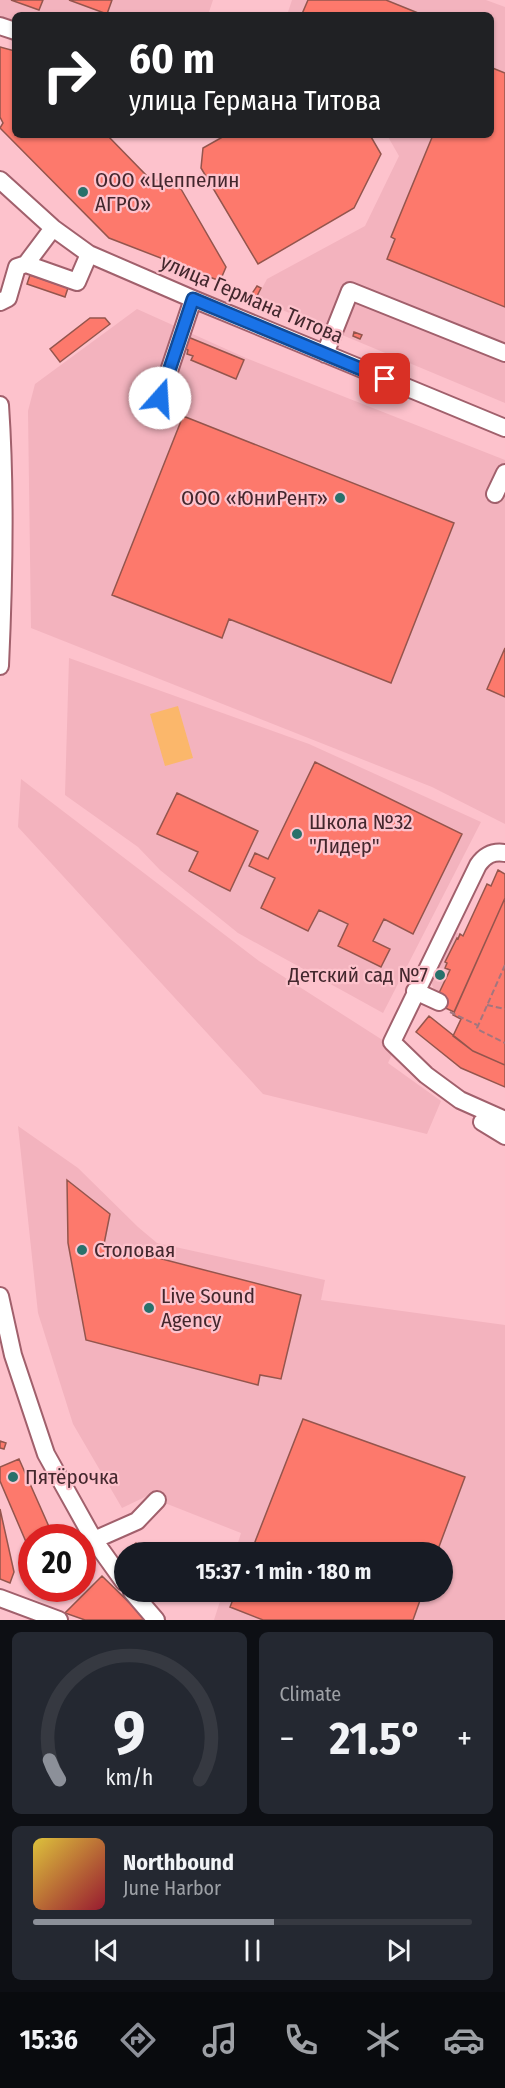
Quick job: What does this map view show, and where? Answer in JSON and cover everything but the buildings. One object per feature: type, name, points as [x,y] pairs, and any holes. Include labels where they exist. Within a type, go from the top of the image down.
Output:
[{"type":"street","name":"улица Германа Титова","points":[[0,180],[53,228],[89,254],[505,428]]},
{"type":"street","points":[[0,302],[8,298],[17,267],[26,264],[53,228]]},
{"type":"street","points":[[26,264],[77,282],[89,254]]},
{"type":"street","points":[[324,354],[350,291],[505,353]]},
{"type":"street","points":[[160,398],[193,299]]},
{"type":"street","points":[[0,405],[4,463],[0,666]]},
{"type":"street","points":[[495,494],[505,473]]},
{"type":"street","points":[[505,853],[496,852],[487,855],[478,865],[392,1038],[393,1045],[426,1075],[460,1100],[505,1120]]},
{"type":"street","points":[[415,991],[438,1002]]},
{"type":"street","points":[[482,1122],[505,1136]]},
{"type":"street","points":[[0,1296],[7,1356],[46,1454],[85,1524]]},
{"type":"street","points":[[96,1539],[141,1526],[157,1500]]},
{"type":"street","points":[[96,1543],[114,1568]]},
{"type":"street","points":[[0,1598],[43,1617],[59,1620]]},
{"type":"street","points":[[141,1602],[156,1620]]},
{"type":"path","points":[[505,965],[477,1024],[479,1030],[505,1043]]},
{"type":"path","points":[[486,1005],[505,1009]]},
{"type":"path","points":[[454,1014],[477,1024]]},
{"type":"shaded area","points":[[0,0],[213,0],[209,12],[12,12],[12,21],[0,17]]},
{"type":"shaded area","points":[[292,0],[486,0],[505,7],[505,403],[256,299],[267,279],[365,226],[399,156],[389,138],[494,138],[494,12],[288,12]]},
{"type":"shaded area","points":[[137,309],[246,358],[505,460],[505,824],[432,787],[31,628],[28,411],[35,384]]},
{"type":"shaded area","name":"Школа №32 \"Лидер\"","points":[[69,658],[309,744],[481,822],[383,1013],[238,933],[160,870],[138,847],[65,795]]},
{"type":"shaded area","points":[[178,706],[193,758],[165,766],[150,714]]},
{"type":"shaded area","points":[[21,779],[259,961],[395,1048],[388,1063],[441,1101],[427,1134],[263,1094],[18,827]]},
{"type":"shaded area","name":"Детский сад №7","points":[[453,931],[466,937],[439,995],[458,1004],[454,1012],[441,1006],[430,980]]},
{"type":"shaded area","points":[[18,1126],[78,1168],[157,1243],[325,1280],[321,1300],[505,1325],[505,1620],[214,1620],[220,1602],[453,1602],[453,1542],[238,1542],[241,1533],[147,1496],[122,1508],[73,1424],[38,1313]]},
{"type":"place","name":"ООО «Цеппелин АГРО»","points":[[83,192]]},
{"type":"place","name":"ООО «ЮниРент»","points":[[340,498]]},
{"type":"place","name":"Школа №32 \"Лидер\"","points":[[297,834]]},
{"type":"place","name":"Детский сад №7","points":[[440,975]]},
{"type":"place","name":"Столовая","points":[[82,1250]]},
{"type":"place","name":"Live Sound Agency","points":[[149,1308]]},
{"type":"place","name":"Пятёрочка","points":[[13,1477]]},
{"type":"route","points":[[160,398],[193,299],[385,379]]}]
